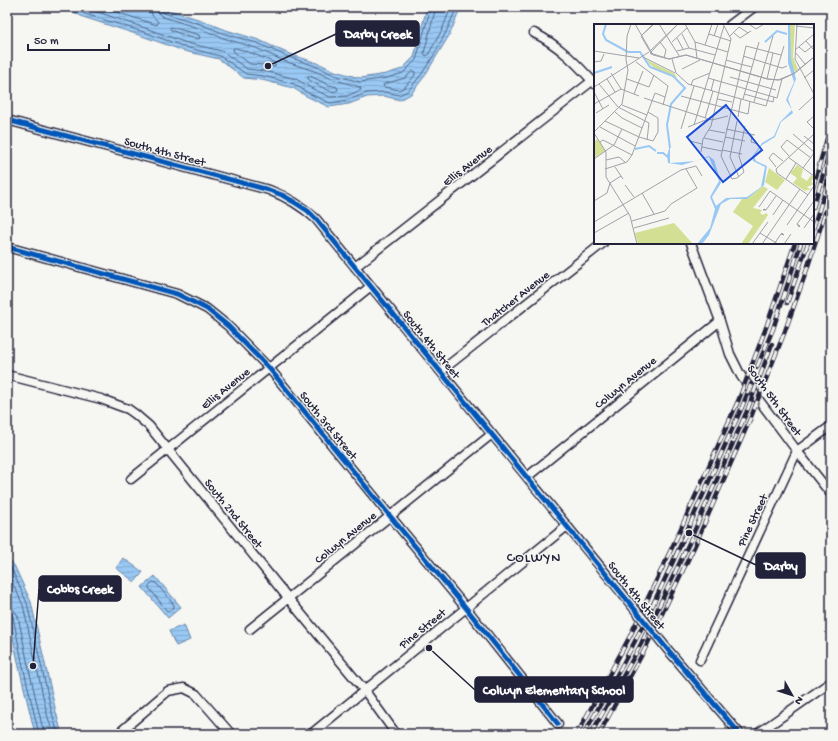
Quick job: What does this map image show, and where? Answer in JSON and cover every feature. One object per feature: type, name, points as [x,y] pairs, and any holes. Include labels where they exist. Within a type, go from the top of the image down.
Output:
[{"type":"street","points":[[731,24],[754,7]]},
{"type":"street","points":[[534,33],[565,53],[594,83]]},
{"type":"street","name":"Ellis Avenue","points":[[356,267],[594,83]]},
{"type":"street","name":"South 4th Street","points":[[7,120],[12,120],[269,190],[282,194],[308,211],[356,267],[668,650],[740,734]]},
{"type":"street","name":"Thatcher Avenue","points":[[441,371],[602,244]]},
{"type":"street","name":"South 5th Street","points":[[691,244],[720,321],[730,354],[741,376],[831,494]]},
{"type":"street","name":"South 3rd Street","points":[[7,247],[177,294],[207,309],[228,326],[269,368],[466,608],[558,724]]},
{"type":"street","name":"Ellis Avenue","points":[[131,479],[371,286]]},
{"type":"street","name":"Colwyn Avenue","points":[[527,477],[720,321]]},
{"type":"street","name":"South 2nd Street","points":[[7,375],[101,399],[128,409],[149,426],[364,691],[396,734]]},
{"type":"street","name":"Pine Street","points":[[700,660],[797,451],[831,426]]},
{"type":"street","name":"Colwyn Avenue","points":[[250,629],[492,434]]},
{"type":"street","name":"Pine Street","points":[[312,734],[567,526]]},
{"type":"street","points":[[757,734],[831,682]]},
{"type":"street","points":[[118,734],[168,691],[184,688],[196,694],[231,734]]},
{"type":"water","points":[[64,7],[160,7],[259,40],[287,53],[320,64],[335,71],[360,78],[386,74],[402,69],[414,57],[427,7],[461,7],[450,34],[424,77],[411,94],[400,100],[384,96],[367,97],[349,104],[329,107],[293,88],[262,80],[244,78],[219,59],[184,51],[83,17]]},
{"type":"water","points":[[7,558],[14,565],[31,602],[62,734],[35,734],[7,608]]},
{"type":"water","points":[[123,558],[143,572],[135,582],[116,568]]},
{"type":"water","points":[[155,576],[181,607],[168,618],[142,587]]},
{"type":"water","points":[[184,625],[190,640],[176,646],[169,631]]},
{"type":"railway","points":[[814,184],[831,125]]},
{"type":"railway","points":[[814,205],[831,148]]},
{"type":"railway","points":[[814,226],[831,172]]},
{"type":"railway","points":[[599,734],[646,647],[695,545],[751,417],[785,331],[831,195]]},
{"type":"railway","points":[[577,734],[629,638],[677,537],[739,399],[767,325],[795,244]]},
{"type":"railway","points":[[757,367],[773,329],[801,244]]},
{"type":"railway","points":[[787,303],[808,244]]},
{"type":"railway","points":[[591,734],[641,644],[689,543],[747,411],[772,344]]},
{"type":"railway","points":[[584,734],[629,653],[663,583],[751,384]]},
{"type":"cycle path","points":[[7,120],[269,190],[282,195],[308,211],[668,650],[740,734]]},
{"type":"cycle path","points":[[7,247],[177,294],[207,309],[228,326],[269,368],[466,608],[558,724]]},
{"type":"place","name":"Darby Creek","points":[[268,66]]},
{"type":"place","name":"Darby","points":[[689,533]]},
{"type":"place","name":"Colwyn Elementary School","points":[[429,648]]},
{"type":"place","name":"Cobbs Creek","points":[[33,666]]},
{"type":"district","name":"COLWYN","points":[[534,556]]}]
